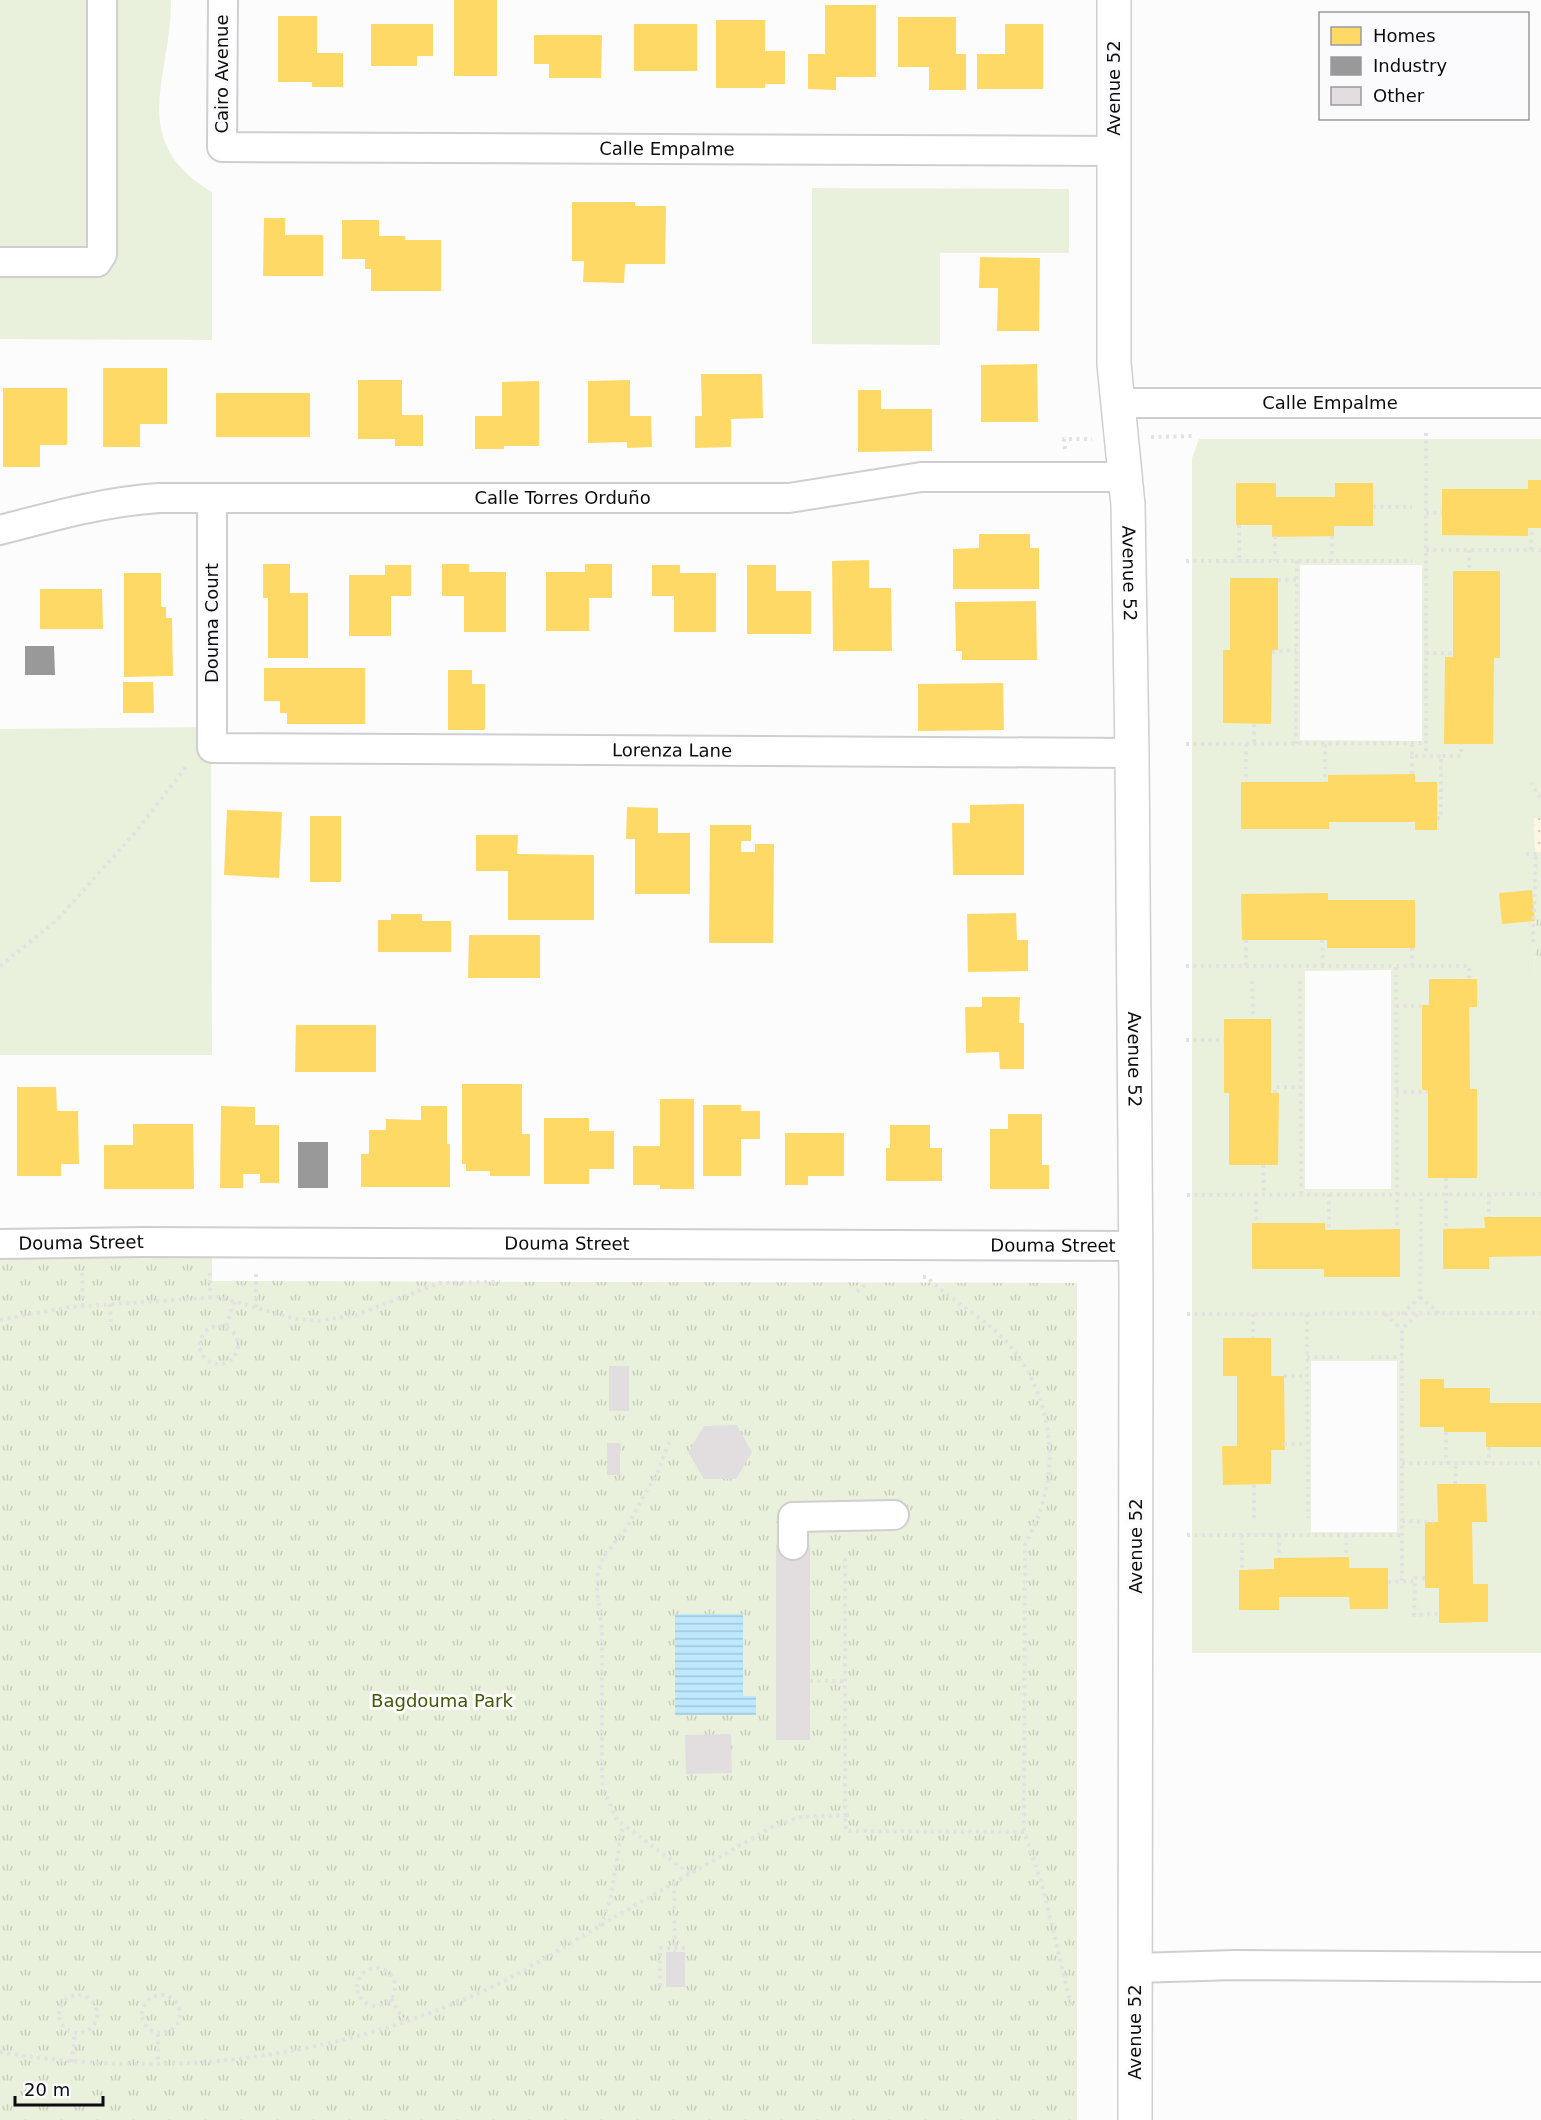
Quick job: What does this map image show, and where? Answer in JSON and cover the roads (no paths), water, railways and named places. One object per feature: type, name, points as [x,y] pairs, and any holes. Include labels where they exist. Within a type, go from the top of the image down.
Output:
[{"type":"main road","name":"Avenue 52","points":[[1114,0],[1114,364],[1128,517],[1132,753],[1135,1246],[1135,2120]]},
{"type":"street","points":[[0,262],[97,262],[102,254],[102,0]]},
{"type":"street","name":"Cairo Avenue","points":[[222,0],[222,147]]},
{"type":"street","name":"Calle Empalme","points":[[222,147],[1114,151]]},
{"type":"street","name":"Calle Empalme","points":[[1118,403],[1541,403]]},
{"type":"street","name":"Calle Torres Orduño","points":[[0,530],[93,506],[159,498],[789,498],[921,477],[1125,477]]},
{"type":"street","name":"Douma Court","points":[[212,498],[213,748]]},
{"type":"street","name":"Lorenza Lane","points":[[213,748],[1132,753]]},
{"type":"street","name":"Douma Street","points":[[0,1244],[143,1242],[1135,1246]]},
{"type":"street","points":[[793,1545],[793,1517],[894,1515]]},
{"type":"street","points":[[1136,1968],[1235,1965],[1541,1966]]},
{"type":"water","points":[[675,1614],[743,1614],[743,1696],[756,1696],[756,1715],[675,1715]]},
{"type":"park label","name":"Bagdouma Park","points":[[442,1701]]}]
